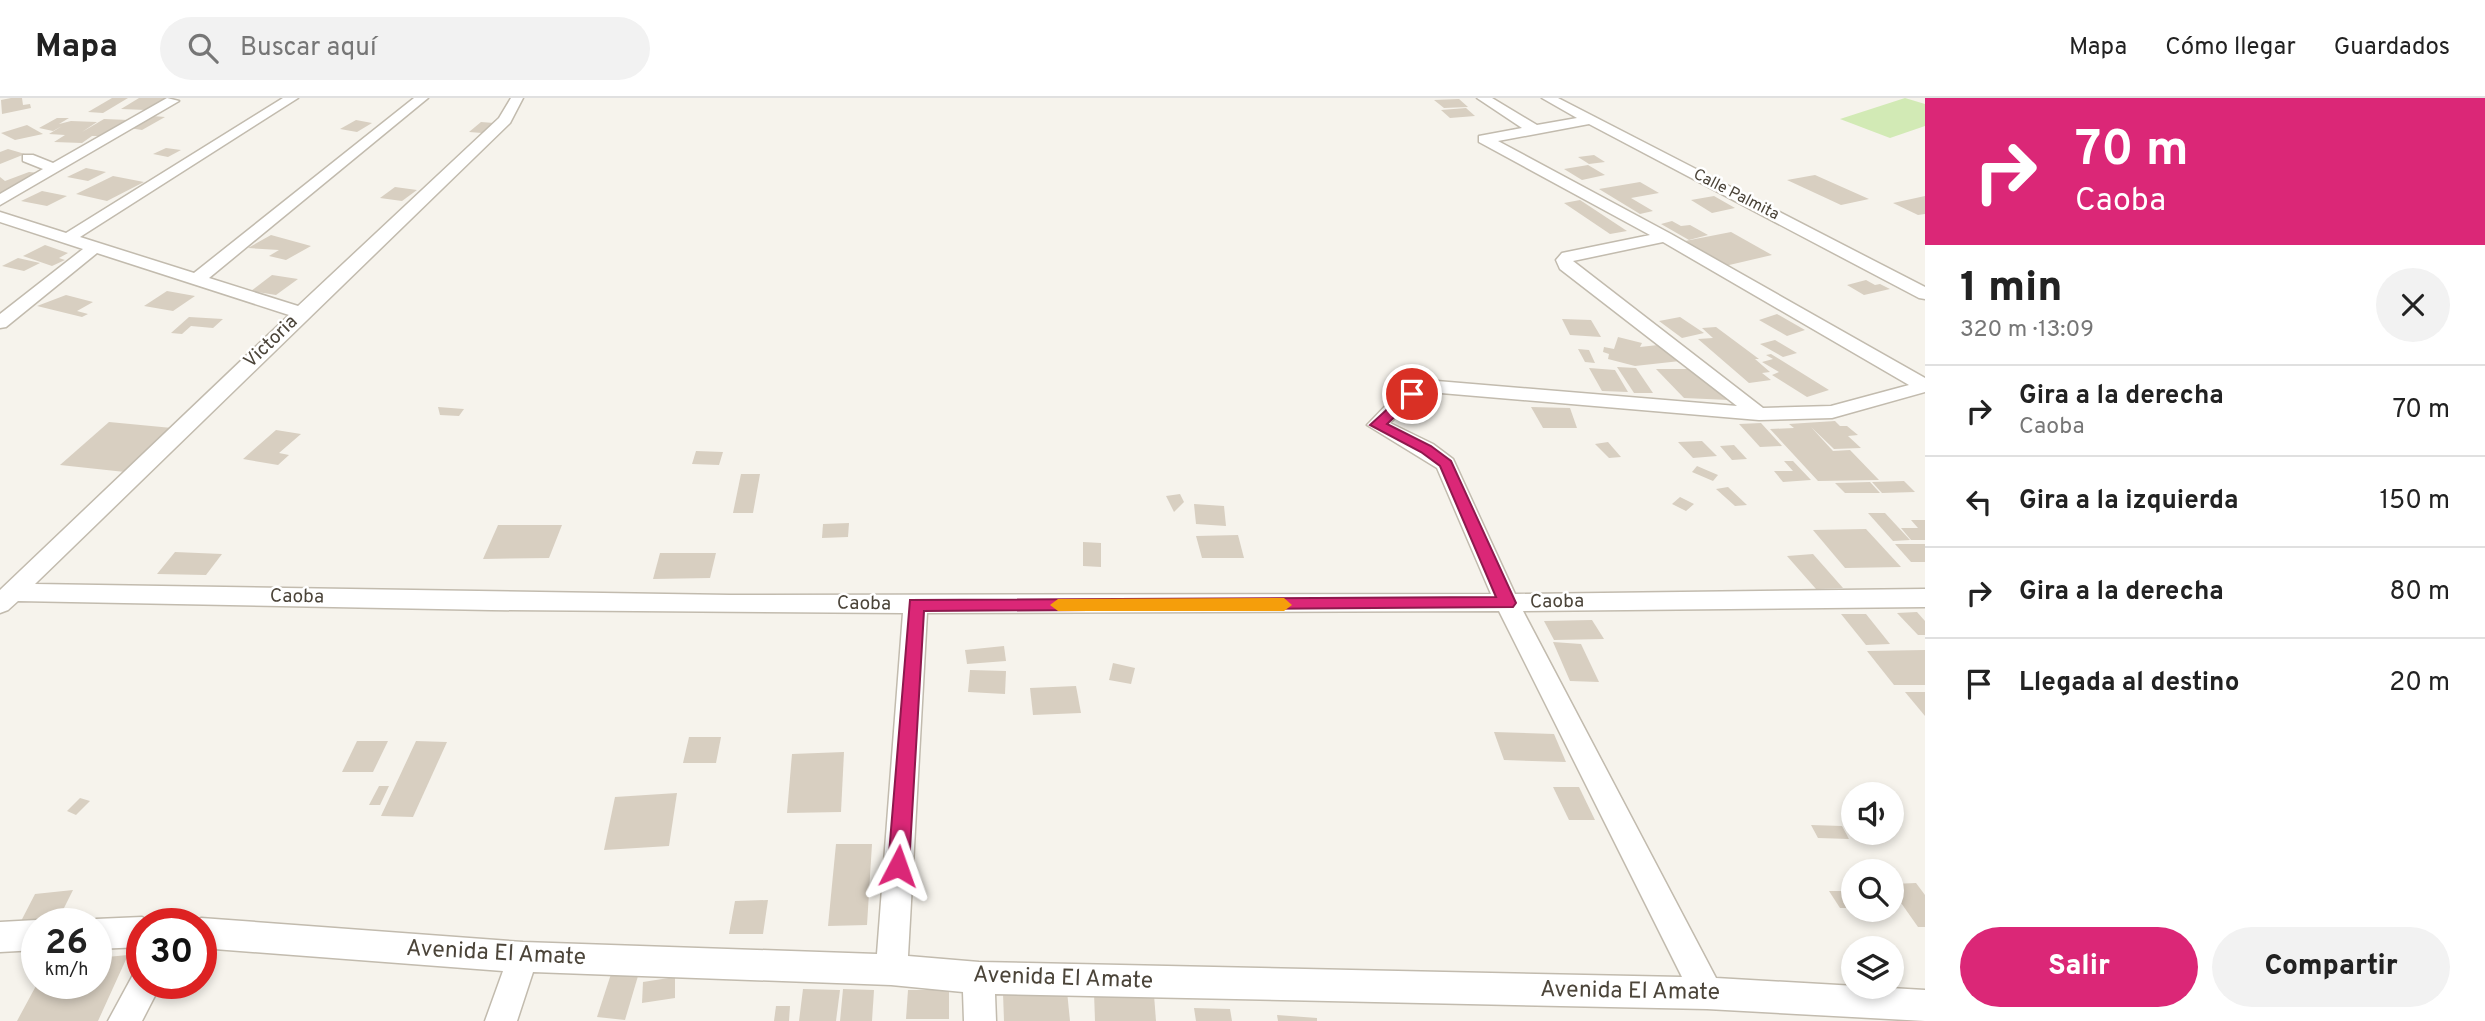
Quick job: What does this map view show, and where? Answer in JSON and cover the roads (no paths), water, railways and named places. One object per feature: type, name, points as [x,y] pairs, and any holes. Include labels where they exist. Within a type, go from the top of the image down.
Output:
[{"type":"street","points":[[67,239],[292,98]]},
{"type":"street","points":[[196,280],[422,98]]},
{"type":"street","points":[[301,313],[505,120],[517,98]]},
{"type":"street","points":[[1483,98],[1535,130]]},
{"type":"street","name":"Calle Palmita","points":[[1548,98],[1925,293]]},
{"type":"street","points":[[0,200],[172,100]]},
{"type":"street","points":[[1591,120],[1484,139],[1665,237],[1925,386]]},
{"type":"street","points":[[28,158],[54,169]]},
{"type":"street","name":"Victoria","points":[[0,217],[301,313],[6,598]]},
{"type":"street","points":[[1665,237],[1568,256],[1563,260],[1759,414]]},
{"type":"street","points":[[0,323],[94,248]]},
{"type":"street","points":[[1707,993],[1507,603],[1446,464],[1426,449],[1377,425],[1399,402],[1425,386],[1759,414],[1832,412],[1925,386]]},
{"type":"street","name":"Caoba","points":[[6,598],[916,604],[1507,603],[1925,598]]},
{"type":"street","points":[[891,970],[916,604]]},
{"type":"street","name":"Avenida El Amate","points":[[217,934],[523,957],[891,970],[979,978],[1707,993],[1925,1006]]},
{"type":"street","points":[[0,937],[21,936]]},
{"type":"street","points":[[501,1021],[523,957]]},
{"type":"street","points":[[979,978],[980,1021]]},
{"type":"street","points":[[124,1021],[136,999]]}]
